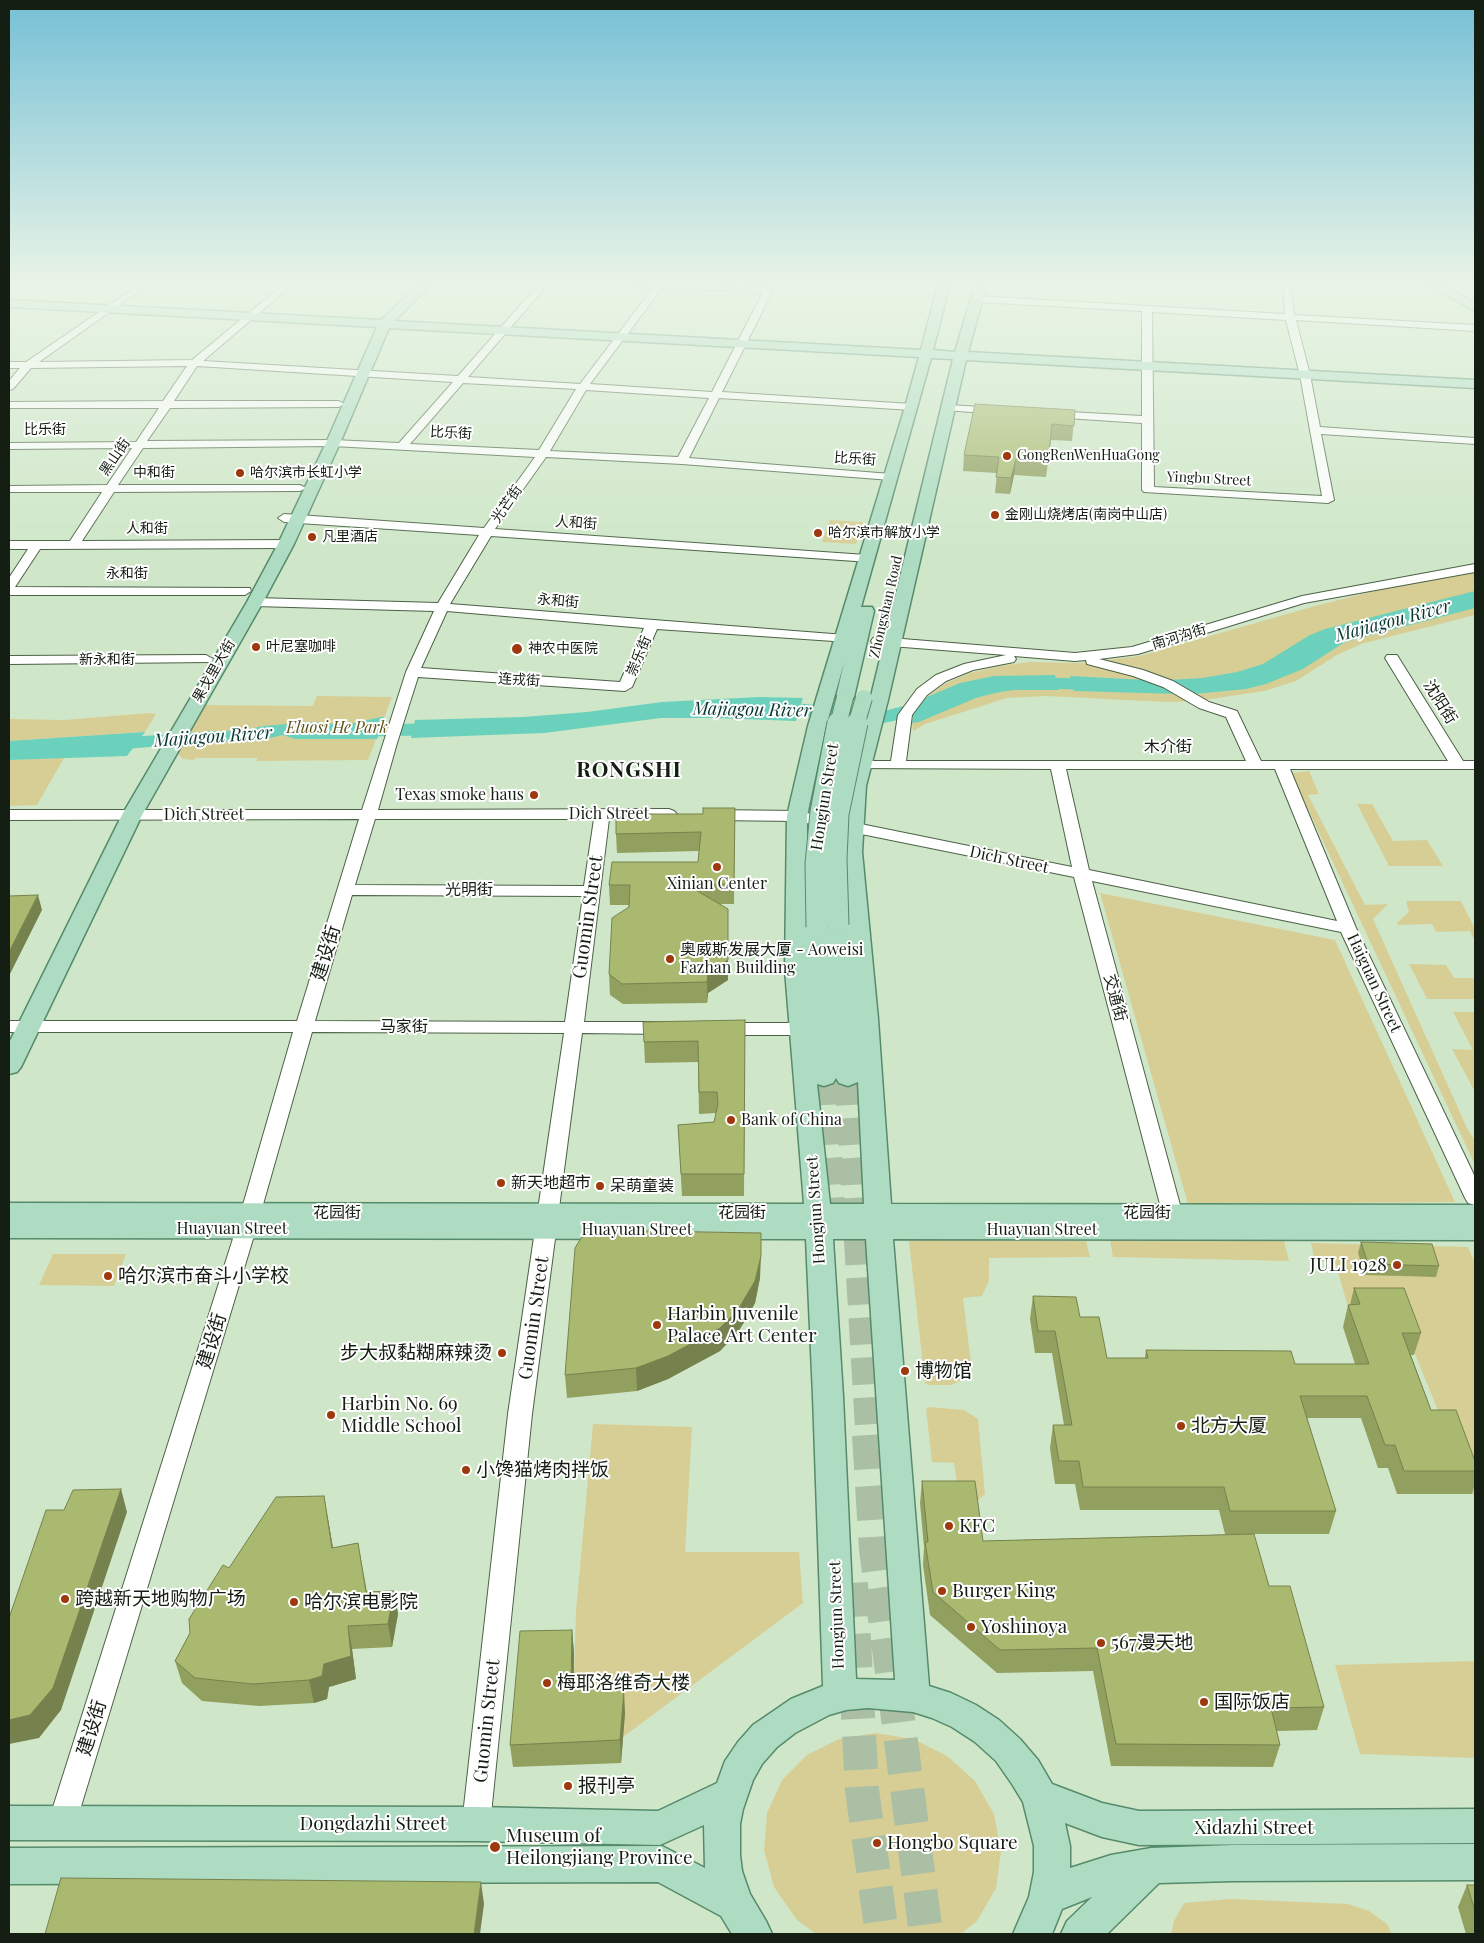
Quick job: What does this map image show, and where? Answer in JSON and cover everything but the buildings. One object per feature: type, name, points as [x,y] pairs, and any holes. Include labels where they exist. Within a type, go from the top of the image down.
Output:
[{"type":"main road","name":"果戈里大街","points":[[186,706],[206,659],[286,544],[300,488],[327,443],[339,404],[357,375]]},
{"type":"main road","name":"果戈里大街","points":[[9,1067],[14,1027],[125,815],[250,597],[271,544],[291,519],[357,375]]},
{"type":"main road","points":[[857,694],[842,638],[923,375]]},
{"type":"main road","name":"Zhongshan Road","points":[[857,694],[858,640],[925,375]]},
{"type":"main road","name":"Zhongshan Road","points":[[900,548],[951,375]]},
{"type":"main road","points":[[845,728],[857,694],[882,644],[949,408],[953,375]]},
{"type":"main road","points":[[1299,375],[1475,384]]},
{"type":"main road","name":"Zhongshan Road","points":[[882,622],[882,644]]},
{"type":"main road","name":"Hongjun Street","points":[[848,1078],[825,934],[816,848],[821,812],[845,728],[857,694]]},
{"type":"main road","name":"Hongjun Street","points":[[840,1697],[828,1396],[818,1222],[796,970],[798,816],[811,759],[845,728]]},
{"type":"main road","name":"Hongjun Street","points":[[845,728],[861,765],[856,786],[852,852],[866,1019],[878,1222],[913,1697]]},
{"type":"main road","points":[[796,970],[825,934]]},
{"type":"main road","name":"Hongjun Street","points":[[824,1078],[825,934]]},
{"type":"main road","points":[[9,1212],[249,1221]]},
{"type":"main road","name":"花园街","points":[[1174,1222],[1475,1214]]},
{"type":"main road","name":"Huayuan Street","points":[[9,1229],[249,1221],[548,1221],[1174,1222],[1475,1231]]},
{"type":"main road","points":[[753,1934],[734,1903],[724,1871],[722,1855],[722,1824],[729,1795],[738,1773],[750,1754],[765,1736],[783,1722],[803,1710],[840,1697],[868,1693],[913,1697],[947,1708],[964,1716],[987,1731],[1008,1750],[1025,1772],[1039,1796],[1052,1846],[1052,1872],[1048,1898],[1032,1934]]},
{"type":"main road","name":"Dongdazhi Street","points":[[9,1823],[476,1824],[660,1828],[729,1795]]},
{"type":"main road","name":"Xidazhi Street","points":[[1039,1796],[1102,1820],[1139,1828],[1475,1826]]},
{"type":"main road","name":"Xidazhi Street","points":[[1048,1898],[1081,1882],[1111,1873],[1151,1866],[1242,1863],[1475,1862]]},
{"type":"main road","points":[[9,1866],[662,1864],[734,1903]]},
{"type":"main road","points":[[1080,1934],[1151,1866]]},
{"type":"street","points":[[9,387],[20,375]]},
{"type":"street","name":"黑山街","points":[[73,545],[186,375]]},
{"type":"street","points":[[387,375],[912,407]]},
{"type":"street","points":[[403,445],[465,375]]},
{"type":"street","name":"光芒街","points":[[390,743],[413,672],[442,607],[488,531],[543,453],[593,375]]},
{"type":"street","points":[[682,461],[726,375]]},
{"type":"street","name":"Yingbu Street","points":[[1148,375],[1148,490],[1328,500],[1315,430]]},
{"type":"street","points":[[1305,375],[1315,430],[1475,441]]},
{"type":"street","points":[[9,405],[339,404]]},
{"type":"street","points":[[949,408],[1009,412]]},
{"type":"street","points":[[1039,413],[1148,420]]},
{"type":"street","name":"比乐街","points":[[9,446],[327,443],[403,445],[682,461],[891,477]]},
{"type":"street","name":"中和街","points":[[9,489],[300,488]]},
{"type":"street","name":"人和街","points":[[291,519],[866,558]]},
{"type":"street","name":"人和街","points":[[9,545],[286,544]]},
{"type":"street","points":[[9,587],[36,545]]},
{"type":"street","name":"南河沟街","points":[[882,644],[1075,657],[1133,651],[1302,600],[1475,568]]},
{"type":"street","name":"永和街","points":[[9,591],[250,597],[442,607],[858,640]]},
{"type":"street","name":"崇乐街","points":[[625,687],[652,625]]},
{"type":"street","points":[[898,765],[905,715],[922,692],[941,678],[969,667],[1028,656],[1075,657],[1120,667],[1168,684],[1198,701],[1232,714],[1256,765]]},
{"type":"street","name":"沈阳街","points":[[1392,658],[1458,765]]},
{"type":"street","name":"新永和街","points":[[9,660],[206,659]]},
{"type":"street","name":"连戎街","points":[[413,672],[625,687]]},
{"type":"street","name":"建设街","points":[[62,1823],[249,1221],[304,1027],[390,743]]},
{"type":"street","name":"木介街","points":[[861,765],[1475,765]]},
{"type":"street","name":"交通街","points":[[1057,765],[1082,875],[1174,1222]]},
{"type":"street","name":"Haiguan Street","points":[[1281,765],[1348,928],[1475,1198]]},
{"type":"street","name":"Guomin Street","points":[[476,1824],[520,1414],[548,1221],[572,1028],[602,814]]},
{"type":"street","name":"Dich Street","points":[[9,815],[680,815]]},
{"type":"street","name":"Dich Street","points":[[700,815],[798,816],[1348,928]]},
{"type":"street","name":"光明街","points":[[345,890],[592,891]]},
{"type":"street","name":"马家街","points":[[14,1027],[681,1028]]},
{"type":"street","points":[[701,1028],[800,1029]]},
{"type":"green space","points":[[830,520],[863,522],[856,544],[822,542]]},
{"type":"green space","points":[[1475,571],[1475,615],[1361,644],[1337,655],[1296,681],[1264,691],[1198,701],[1166,702],[1046,696],[1007,698],[925,724],[913,731],[912,723],[919,706],[927,697],[944,684],[970,673],[1029,662],[1080,663],[1140,656],[1374,591]]},
{"type":"green space","name":"Eluosi He Park","points":[[317,696],[392,697],[368,760],[257,761],[257,758],[196,758],[194,760],[183,759],[176,752],[202,705],[313,706]]},
{"type":"green space","points":[[156,714],[145,732],[9,741],[9,719],[65,720]]},
{"type":"green space","points":[[64,758],[37,805],[9,806],[9,760]]},
{"type":"green space","points":[[1309,771],[1319,794],[1308,795],[1365,905],[1388,904],[1373,919],[1467,1128],[1475,1141],[1475,1165],[1291,773]]},
{"type":"green space","points":[[1357,804],[1372,804],[1393,841],[1427,840],[1443,866],[1389,866]]},
{"type":"green space","points":[[1100,893],[1335,940],[1455,1202],[1188,1204]]},
{"type":"green space","points":[[1406,901],[1461,901],[1475,929],[1475,938],[1473,938],[1470,931],[1436,932],[1432,924],[1398,925],[1397,923],[1409,912]]},
{"type":"green space","points":[[1409,964],[1446,965],[1454,978],[1475,978],[1475,999],[1427,999]]},
{"type":"green space","points":[[1453,1012],[1475,1012],[1475,1092],[1452,1049],[1473,1050]]},
{"type":"green space","points":[[1110,1240],[1284,1241],[1289,1261],[1113,1257]]},
{"type":"green space","points":[[909,1241],[1086,1241],[1090,1257],[989,1258],[989,1281],[982,1296],[963,1298],[971,1363],[963,1379],[952,1385],[929,1385],[925,1383]]},
{"type":"green space","points":[[1311,1243],[1468,1247],[1475,1263],[1475,1495],[1472,1494],[1397,1310],[1349,1310],[1335,1262],[1315,1261]]},
{"type":"green space","points":[[53,1254],[126,1254],[114,1286],[39,1285]]},
{"type":"green space","points":[[929,1407],[964,1410],[978,1419],[985,1494],[977,1501],[960,1501],[954,1463],[932,1462],[926,1409]]},
{"type":"green space","points":[[593,1424],[692,1427],[685,1552],[799,1552],[803,1603],[623,1737],[625,1713],[573,1712],[576,1611]]},
{"type":"green space","points":[[1475,1661],[1475,1758],[1360,1754],[1335,1665]]},
{"type":"green space","points":[[875,1733],[913,1739],[947,1756],[975,1781],[994,1814],[1001,1851],[996,1888],[977,1921],[961,1934],[816,1934],[797,1920],[774,1887],[764,1850],[767,1813],[782,1780],[807,1755],[839,1739]]},
{"type":"green space","points":[[1230,1899],[1348,1904],[1369,1911],[1387,1924],[1392,1934],[1171,1934],[1174,1921],[1184,1903]]},
{"type":"water","points":[[1475,591],[1475,608],[1345,642],[1303,669],[1266,684],[1246,689],[1195,694],[1168,680],[1202,678],[1237,672],[1263,664],[1310,635],[1325,629]]},
{"type":"water","points":[[1055,675],[1059,690],[1013,690],[995,693],[976,698],[919,722],[912,723],[914,713],[927,697],[960,683],[994,676]]},
{"type":"water","points":[[1070,676],[1147,680],[1178,694],[1074,691]]},
{"type":"water","points":[[759,697],[803,698],[796,721],[661,718],[544,733],[411,738],[415,720],[523,717],[587,712],[662,702]]},
{"type":"water","points":[[386,717],[377,739],[295,739],[283,735],[261,740],[181,743],[186,735],[208,731],[240,731],[263,726],[311,722],[345,725]]},
{"type":"water","points":[[145,732],[127,756],[9,760],[9,741]]},
{"type":"waterway","name":"Majiagou River","points":[[1024,683],[1106,685]]},
{"type":"waterway","name":"Majiagou River","points":[[765,709],[805,710],[884,717],[918,710],[930,705]]},
{"type":"waterway","name":"Majiagou River","points":[[346,731],[446,729]]},
{"type":"waterway","name":"Majiagou River","points":[[104,745],[198,738]]},
{"type":"tunnel","points":[[824,1078],[833,1234]]},
{"type":"tunnel","points":[[848,1078],[869,1437]]},
{"type":"tunnel","points":[[869,1435],[876,1549],[926,1934]]},
{"type":"tunnel","points":[[851,1583],[862,1790],[882,1934]]},
{"type":"place","name":"GongRenWenHuaGong","points":[[1007,456]]},
{"type":"place","name":"哈尔滨市长虹小学","points":[[240,473]]},
{"type":"place","name":"金刚山烧烤店(南岗中山店)","points":[[995,515]]},
{"type":"place","name":"哈尔滨市解放小学","points":[[818,533]]},
{"type":"place","name":"凡里酒店","points":[[312,537]]},
{"type":"place","name":"叶尼塞咖啡","points":[[256,647]]},
{"type":"place","name":"神农中医院","points":[[517,649]]},
{"type":"place","name":"Texas smoke haus","points":[[534,795]]},
{"type":"place","name":"Xinian Center","points":[[717,867]]},
{"type":"place","name":"奥威斯发展大厦 - Aoweisi Fazhan Building","points":[[670,959]]},
{"type":"place","name":"Bank of China","points":[[731,1120]]},
{"type":"place","name":"新天地超市","points":[[501,1183]]},
{"type":"place","name":"呆萌童装","points":[[600,1186]]},
{"type":"place","name":"JULI 1928","points":[[1397,1265]]},
{"type":"place","name":"哈尔滨市奋斗小学校","points":[[108,1276]]},
{"type":"place","name":"Harbin Juvenile Palace Art Center","points":[[657,1325]]},
{"type":"place","name":"步大叔黏糊麻辣烫","points":[[502,1353]]},
{"type":"place","name":"博物馆","points":[[905,1371]]},
{"type":"place","name":"Harbin No. 69 Middle School","points":[[331,1415]]},
{"type":"place","name":"北方大厦","points":[[1181,1426]]},
{"type":"place","name":"小馋猫烤肉拌饭","points":[[466,1470]]},
{"type":"place","name":"KFC","points":[[949,1526]]},
{"type":"place","name":"Burger King","points":[[942,1591]]},
{"type":"place","name":"跨越新天地购物广场","points":[[65,1599]]},
{"type":"place","name":"哈尔滨电影院","points":[[294,1602]]},
{"type":"place","name":"Yoshinoya","points":[[971,1627]]},
{"type":"place","name":"567漫天地","points":[[1101,1643]]},
{"type":"place","name":"梅耶洛维奇大楼","points":[[547,1683]]},
{"type":"place","name":"国际饭店","points":[[1204,1702]]},
{"type":"place","name":"报刊亭","points":[[568,1786]]},
{"type":"place","name":"Hongbo Square","points":[[877,1843]]},
{"type":"place","name":"Museum of Heilongjiang Province","points":[[495,1847]]},
{"type":"district","name":"RONGSHI","points":[[629,770]]}]
